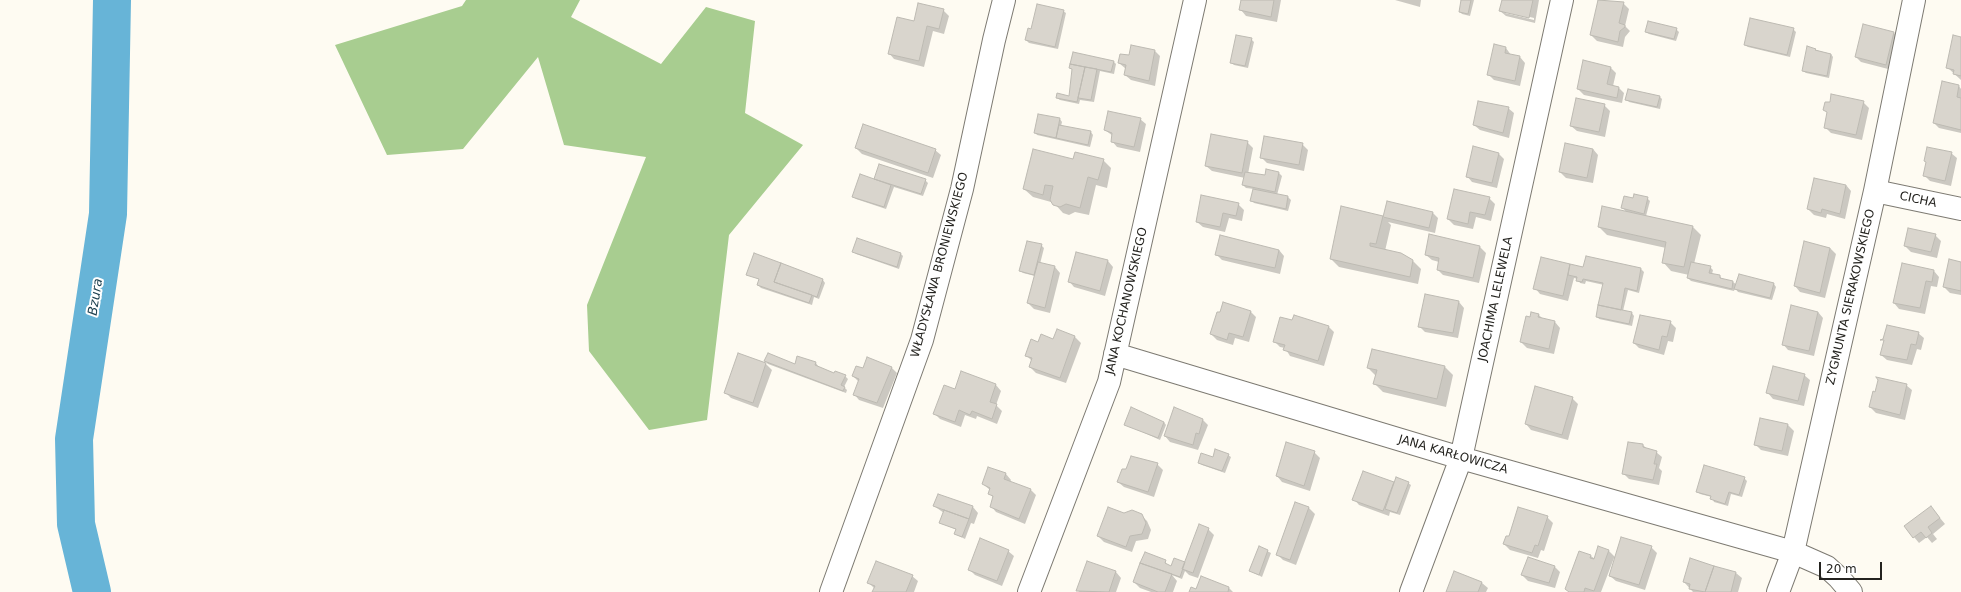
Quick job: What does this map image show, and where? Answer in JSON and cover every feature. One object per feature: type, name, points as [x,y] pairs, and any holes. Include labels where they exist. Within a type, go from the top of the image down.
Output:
[{"type":"street","name":"WŁADYSŁAWA BRONIEWSKIEGO","points":[[831,592],[922,340],[962,189],[1004,0]]},
{"type":"street","name":"JANA KOCHANOWSKIEGO","points":[[1029,592],[1109,382],[1195,0]]},
{"type":"street","name":"JOACHIMA LELEWELA","points":[[1411,592],[1461,458],[1562,0]]},
{"type":"street","name":"ZYGMUNTA SIERAKOWSKIEGO","points":[[1778,592],[1793,552],[1875,191],[1914,0]]},
{"type":"street","name":"CICHA","points":[[1875,191],[1961,210]]},
{"type":"street","name":"JANA KARŁOWICZA","points":[[1115,354],[1461,458],[1793,552],[1827,567],[1851,592]]},
{"type":"green space","points":[[466,0],[580,0],[571,17],[661,64],[706,7],[755,21],[745,113],[803,145],[729,235],[707,420],[649,430],[589,351],[587,305],[646,157],[564,145],[538,57],[463,149],[387,155],[335,45],[462,6]]},
{"type":"building","points":[[1241,0],[1274,0],[1271,17],[1239,10]]},
{"type":"building","points":[[1461,0],[1471,0],[1468,14],[1459,12]]},
{"type":"building","points":[[1502,0],[1533,0],[1529,18],[1499,11]]},
{"type":"building","points":[[1598,0],[1624,2],[1619,23],[1625,25],[1625,27],[1620,31],[1618,42],[1590,35]]},
{"type":"building","points":[[918,3],[944,9],[939,29],[927,26],[919,61],[888,54],[897,17],[914,21]]},
{"type":"building","points":[[1037,4],[1064,10],[1055,47],[1025,40],[1028,28],[1031,29]]},
{"type":"building","points":[[1750,18],[1794,28],[1787,55],[1744,45]]},
{"type":"building","points":[[1648,21],[1677,28],[1674,39],[1645,32]]},
{"type":"building","points":[[1863,24],[1894,32],[1886,65],[1855,57]]},
{"type":"building","points":[[1236,35],[1252,38],[1245,66],[1230,63]]},
{"type":"building","points":[[1953,35],[1961,37],[1961,76],[1953,74],[1954,70],[1946,68]]},
{"type":"building","points":[[1494,44],[1506,47],[1505,53],[1520,56],[1515,81],[1487,75]]},
{"type":"building","points":[[1131,45],[1155,50],[1149,81],[1124,75],[1126,65],[1118,63],[1120,54],[1129,55]]},
{"type":"building","points":[[1807,46],[1816,49],[1815,50],[1831,54],[1827,76],[1802,71]]},
{"type":"building","points":[[1073,52],[1114,61],[1111,72],[1070,64]]},
{"type":"building","points":[[1583,60],[1611,67],[1607,84],[1619,87],[1617,98],[1577,89]]},
{"type":"building","points":[[1070,64],[1085,67],[1077,102],[1056,98],[1057,93],[1069,96],[1072,69],[1069,68]]},
{"type":"building","points":[[1085,67],[1097,69],[1091,100],[1078,98]]},
{"type":"building","points":[[1942,81],[1959,85],[1957,97],[1961,98],[1961,130],[1933,123]]},
{"type":"building","points":[[1628,89],[1660,96],[1657,107],[1625,100]]},
{"type":"building","points":[[1831,94],[1864,101],[1856,135],[1824,128],[1827,112],[1823,110],[1825,102],[1830,102]]},
{"type":"building","points":[[1576,98],[1605,104],[1599,132],[1570,126]]},
{"type":"building","points":[[1478,101],[1509,107],[1503,133],[1473,125]]},
{"type":"building","points":[[1108,111],[1141,118],[1134,147],[1111,142],[1112,133],[1104,130]]},
{"type":"building","points":[[1038,114],[1060,118],[1056,138],[1034,133]]},
{"type":"building","points":[[863,124],[936,149],[928,173],[855,148]]},
{"type":"building","points":[[1059,125],[1091,131],[1088,145],[1056,138]]},
{"type":"building","points":[[1211,134],[1248,141],[1242,173],[1205,166]]},
{"type":"building","points":[[1264,136],[1303,143],[1299,165],[1260,158]]},
{"type":"building","points":[[1565,143],[1593,149],[1587,178],[1559,172]]},
{"type":"building","points":[[1473,146],[1499,153],[1492,183],[1466,177]]},
{"type":"building","points":[[1927,147],[1952,152],[1945,181],[1923,176]]},
{"type":"building","points":[[1033,149],[1073,159],[1075,152],[1104,159],[1098,180],[1088,177],[1080,208],[1066,204],[1060,207],[1053,205],[1050,200],[1053,186],[1045,185],[1043,195],[1023,189]]},
{"type":"building","points":[[879,164],[926,179],[921,194],[874,179]]},
{"type":"building","points":[[1266,169],[1279,172],[1275,192],[1242,185],[1245,172],[1265,175]]},
{"type":"building","points":[[860,174],[891,185],[884,207],[852,197]]},
{"type":"building","points":[[1814,178],[1846,185],[1840,214],[1822,209],[1821,213],[1807,209]]},
{"type":"building","points":[[1253,189],[1288,196],[1286,209],[1250,201]]},
{"type":"building","points":[[1454,189],[1490,197],[1485,215],[1470,212],[1468,224],[1447,219]]},
{"type":"building","points":[[1634,194],[1648,197],[1644,214],[1621,208],[1624,196],[1633,198]]},
{"type":"building","points":[[1201,195],[1239,203],[1236,216],[1223,213],[1220,227],[1196,222]]},
{"type":"building","points":[[1387,201],[1433,212],[1429,228],[1383,217]]},
{"type":"building","points":[[1341,206],[1383,216],[1376,244],[1370,243],[1370,246],[1401,253],[1413,260],[1410,277],[1330,259]]},
{"type":"building","points":[[1602,206],[1693,226],[1684,267],[1662,263],[1666,242],[1598,227]]},
{"type":"building","points":[[1908,228],[1936,234],[1931,252],[1904,246]]},
{"type":"building","points":[[1429,234],[1480,246],[1473,278],[1437,270],[1439,258],[1425,255]]},
{"type":"building","points":[[1220,235],[1279,250],[1275,268],[1215,255]]},
{"type":"building","points":[[857,238],[901,253],[897,267],[852,252]]},
{"type":"building","points":[[1027,241],[1042,244],[1034,275],[1019,271]]},
{"type":"building","points":[[1804,241],[1830,248],[1820,293],[1794,286]]},
{"type":"building","points":[[1076,252],[1108,260],[1100,291],[1068,282]]},
{"type":"building","points":[[754,253],[781,263],[774,282],[812,295],[809,303],[757,285],[759,279],[746,275]]},
{"type":"building","points":[[1586,256],[1641,268],[1637,291],[1625,288],[1621,310],[1598,305],[1603,283],[1583,279],[1582,282],[1576,281],[1577,277],[1568,275],[1570,264],[1583,267]]},
{"type":"building","points":[[1541,257],[1570,264],[1563,296],[1533,289]]},
{"type":"building","points":[[1949,259],[1961,262],[1961,291],[1943,287]]},
{"type":"building","points":[[1038,262],[1055,266],[1045,308],[1027,303]]},
{"type":"building","points":[[1691,262],[1711,266],[1709,273],[1720,275],[1720,278],[1733,281],[1732,289],[1687,278]]},
{"type":"building","points":[[781,263],[823,279],[817,297],[774,282]]},
{"type":"building","points":[[1902,263],[1934,270],[1932,282],[1926,281],[1920,308],[1893,303]]},
{"type":"building","points":[[1739,274],[1774,283],[1770,298],[1734,289]]},
{"type":"building","points":[[1425,294],[1459,301],[1453,333],[1418,327]]},
{"type":"building","points":[[1223,302],[1251,311],[1243,337],[1229,333],[1227,340],[1210,334],[1217,312],[1220,312]]},
{"type":"building","points":[[1598,305],[1632,312],[1629,324],[1596,317]]},
{"type":"building","points":[[1791,305],[1818,312],[1809,351],[1782,345]]},
{"type":"building","points":[[1531,312],[1539,314],[1538,317],[1555,321],[1549,349],[1520,342],[1526,316],[1530,317]]},
{"type":"building","points":[[1294,315],[1329,326],[1318,361],[1283,350],[1285,345],[1273,342],[1280,317],[1292,320]]},
{"type":"building","points":[[1640,315],[1671,321],[1667,337],[1662,336],[1659,350],[1633,343]]},
{"type":"building","points":[[1887,325],[1919,332],[1916,345],[1911,344],[1907,360],[1880,355],[1884,340],[1880,340],[1883,339]]},
{"type":"building","points":[[1057,329],[1075,336],[1060,378],[1029,367],[1032,358],[1025,356],[1031,339],[1038,342],[1041,334],[1053,339]]},
{"type":"building","points":[[1372,349],[1445,366],[1437,399],[1373,384],[1377,370],[1367,368]]},
{"type":"building","points":[[738,353],[766,363],[753,403],[724,393]]},
{"type":"building","points":[[768,353],[795,364],[797,356],[816,362],[815,365],[834,373],[835,371],[846,375],[841,385],[845,387],[843,391],[764,361]]},
{"type":"building","points":[[867,357],[892,367],[877,403],[853,395],[859,379],[852,376],[856,366],[863,368]]},
{"type":"building","points":[[1773,366],[1805,374],[1798,401],[1766,393]]},
{"type":"building","points":[[961,371],[996,384],[990,402],[997,404],[992,419],[972,411],[970,415],[959,410],[955,422],[933,414],[944,385],[955,389]]},
{"type":"building","points":[[1876,377],[1907,384],[1900,415],[1869,407],[1873,391],[1875,392],[1878,380]]},
{"type":"building","points":[[1535,386],[1573,397],[1562,435],[1525,424]]},
{"type":"building","points":[[1131,407],[1164,422],[1158,438],[1124,425]]},
{"type":"building","points":[[1174,407],[1203,419],[1199,434],[1196,433],[1193,445],[1164,436]]},
{"type":"building","points":[[1760,418],[1788,424],[1782,451],[1754,445]]},
{"type":"building","points":[[1286,442],[1315,451],[1304,486],[1276,476]]},
{"type":"building","points":[[1628,442],[1643,444],[1643,447],[1657,451],[1654,464],[1657,464],[1653,480],[1622,474]]},
{"type":"building","points":[[1215,449],[1229,454],[1222,471],[1198,463],[1201,453],[1213,457]]},
{"type":"building","points":[[1131,456],[1158,463],[1148,492],[1117,482],[1122,469],[1126,469]]},
{"type":"building","points":[[1704,465],[1745,477],[1739,495],[1729,492],[1725,504],[1710,499],[1711,496],[1696,492]]},
{"type":"building","points":[[988,467],[1006,473],[1004,479],[1031,489],[1019,519],[990,507],[993,496],[988,494],[990,488],[982,484]]},
{"type":"building","points":[[1363,471],[1394,482],[1383,511],[1352,500]]},
{"type":"building","points":[[1396,477],[1409,482],[1397,513],[1385,509]]},
{"type":"building","points":[[938,494],[973,506],[969,519],[933,506]]},
{"type":"building","points":[[1295,502],[1309,507],[1290,560],[1276,555]]},
{"type":"building","points":[[1931,506],[1940,518],[1928,527],[1932,533],[1926,538],[1921,532],[1913,538],[1904,526]]},
{"type":"building","points":[[1108,507],[1124,513],[1132,510],[1142,514],[1146,523],[1142,534],[1130,536],[1126,547],[1097,536]]},
{"type":"building","points":[[1518,507],[1548,516],[1538,546],[1535,545],[1532,553],[1503,544],[1506,536],[1509,536]]},
{"type":"building","points":[[944,510],[969,519],[962,537],[954,534],[956,529],[939,523]]},
{"type":"building","points":[[1199,524],[1209,528],[1193,573],[1182,569]]},
{"type":"building","points":[[1621,537],[1652,546],[1639,585],[1609,576]]},
{"type":"building","points":[[980,538],[1009,550],[997,581],[968,570]]},
{"type":"building","points":[[1259,546],[1268,550],[1259,575],[1249,571]]},
{"type":"building","points":[[1598,546],[1609,550],[1594,591],[1585,588],[1584,592],[1569,592],[1565,589],[1579,551],[1591,555],[1590,558],[1594,559]]},
{"type":"building","points":[[1145,552],[1166,560],[1165,563],[1171,566],[1174,558],[1185,562],[1180,577],[1140,563]]},
{"type":"building","points":[[1528,557],[1555,566],[1549,583],[1521,575]]},
{"type":"building","points":[[1690,558],[1714,566],[1705,592],[1689,589],[1690,584],[1683,582]]},
{"type":"building","points":[[876,561],[913,575],[906,592],[872,592],[875,586],[867,583]]},
{"type":"building","points":[[1087,561],[1116,571],[1109,592],[1076,591]]},
{"type":"building","points":[[1140,563],[1172,574],[1165,592],[1158,592],[1133,582]]},
{"type":"building","points":[[1714,566],[1736,572],[1731,592],[1705,592]]},
{"type":"building","points":[[1454,571],[1482,582],[1478,592],[1446,592]]},
{"type":"building","points":[[1201,576],[1229,587],[1228,592],[1189,592],[1191,587],[1196,589]]},
{"type":"waterway","name":"Bzura","points":[[92,592],[76,524],[74,439],[108,214],[112,0]]}]
